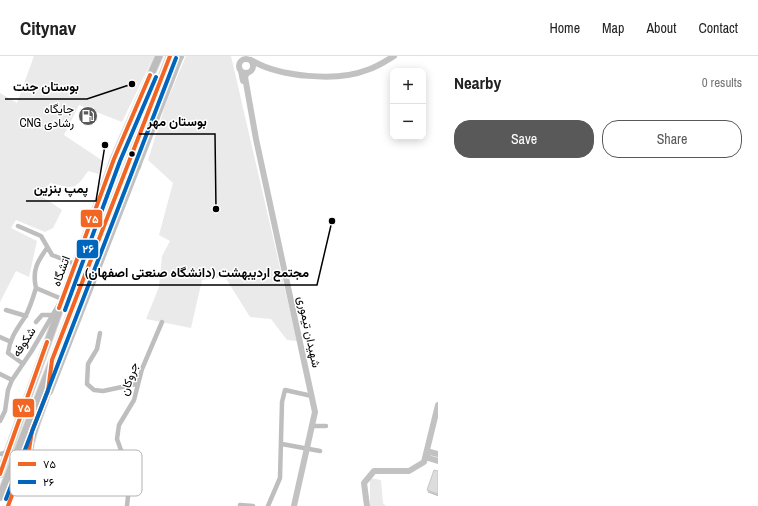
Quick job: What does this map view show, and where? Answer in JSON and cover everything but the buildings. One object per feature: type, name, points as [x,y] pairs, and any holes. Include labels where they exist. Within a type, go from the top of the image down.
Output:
[{"type":"main road","name":"اتشگاه","points":[[0,474],[62,299],[114,159],[159,56]]},
{"type":"main road","points":[[18,450],[170,56]]},
{"type":"main road","points":[[138,140],[148,127],[174,62],[180,56]]},
{"type":"main road","points":[[29,450],[180,56]]},
{"type":"main road","points":[[237,56],[241,70],[247,73],[253,69],[264,66]]},
{"type":"main road","points":[[239,64],[242,60],[248,58],[264,66],[289,73],[332,76],[366,71],[394,56]]},
{"type":"main road","points":[[248,58],[254,64],[253,69]]},
{"type":"main road","name":"شهیدان تیموری","points":[[241,70],[315,412],[294,506]]},
{"type":"main road","name":"شهیدان تیموری","points":[[247,73],[245,77],[256,140]]},
{"type":"main road","points":[[120,187],[138,166]]},
{"type":"main road","points":[[89,226],[92,231],[102,233]]},
{"type":"main road","points":[[83,243],[90,242],[96,248]]},
{"type":"main road","points":[[29,450],[32,431],[50,384],[52,360]]},
{"type":"main road","points":[[367,506],[364,483],[374,471],[409,471],[424,462],[438,405]]},
{"type":"main road","points":[[426,455],[430,452],[438,454]]},
{"type":"main road","points":[[426,455],[428,458],[438,461]]},
{"type":"main road","points":[[0,496],[10,470]]},
{"type":"main road","points":[[8,506],[12,496]]},
{"type":"street","points":[[18,226],[41,236],[52,255],[75,264]]},
{"type":"street","points":[[22,363],[8,353],[9,341],[26,316],[33,301],[36,288],[34,276],[37,263],[47,248]]},
{"type":"street","points":[[36,288],[62,299]]},
{"type":"street","name":"شکوفه","points":[[0,421],[12,380],[22,363],[31,352],[62,299]]},
{"type":"street","points":[[6,310],[26,316]]},
{"type":"street","points":[[36,322],[42,315],[52,315]]},
{"type":"street","name":"جروکان","points":[[121,450],[117,439],[119,425],[134,400],[136,384],[162,322]]},
{"type":"street","points":[[100,333],[97,349],[88,364],[87,384],[94,390],[103,391],[136,384]]},
{"type":"street","points":[[0,337],[9,341]]},
{"type":"street","points":[[0,374],[12,380]]},
{"type":"street","points":[[268,506],[280,478],[282,402],[285,390],[312,396]]},
{"type":"street","points":[[0,397],[6,400]]},
{"type":"street","points":[[312,426],[326,426]]},
{"type":"street","points":[[282,444],[320,451]]},
{"type":"street","points":[[0,454],[8,452]]},
{"type":"street","name":"جروکان","points":[[127,506],[128,496]]},
{"type":"street","points":[[240,505],[253,506]]},
{"type":"shaded area","points":[[34,56],[154,56],[122,122],[79,105],[64,135],[103,161],[99,174],[88,171],[76,185],[72,187],[50,183],[43,197],[62,210],[53,228],[45,232],[16,220],[11,228],[37,241],[29,277],[16,271],[0,302],[0,93],[17,103]]},
{"type":"shaded area","points":[[186,56],[231,56],[297,341],[287,340],[271,319],[250,317],[225,277],[202,280],[191,328],[146,319],[159,287],[162,256],[170,241],[159,235],[173,183],[148,160],[165,106]]},
{"type":"shaded area","points":[[370,478],[381,480],[383,503],[386,506],[370,506]]},
{"type":"transit line","name":"۷۵","points":[[29,450],[32,431],[48,391],[52,360],[170,56]]},
{"type":"transit line","name":"۲۶","points":[[25,450],[176,58]]},
{"type":"transit line","name":"۷۵","points":[[59,308],[114,159],[150,75]]},
{"type":"transit line","name":"۲۶","points":[[65,310],[120,161],[156,77]]},
{"type":"transit line","name":"۷۵","points":[[0,474],[47,342]]},
{"type":"transit line","name":"۲۶","points":[[6,499],[10,489]]},
{"type":"transit line","name":"۷۵","points":[[8,506],[12,496]]},
{"type":"place","name":"بوستان جنت","points":[[132,84]]},
{"type":"place","name":"جایگاه CNG رشادی","points":[[88,116]]},
{"type":"place","name":"پمپ بنزین","points":[[105,145]]},
{"type":"place","name":"بوستان مهر","points":[[216,209]]},
{"type":"place","name":"مجتمع اردیبهشت (دانشگاه صنعتی اصفهان)","points":[[332,221]]}]
